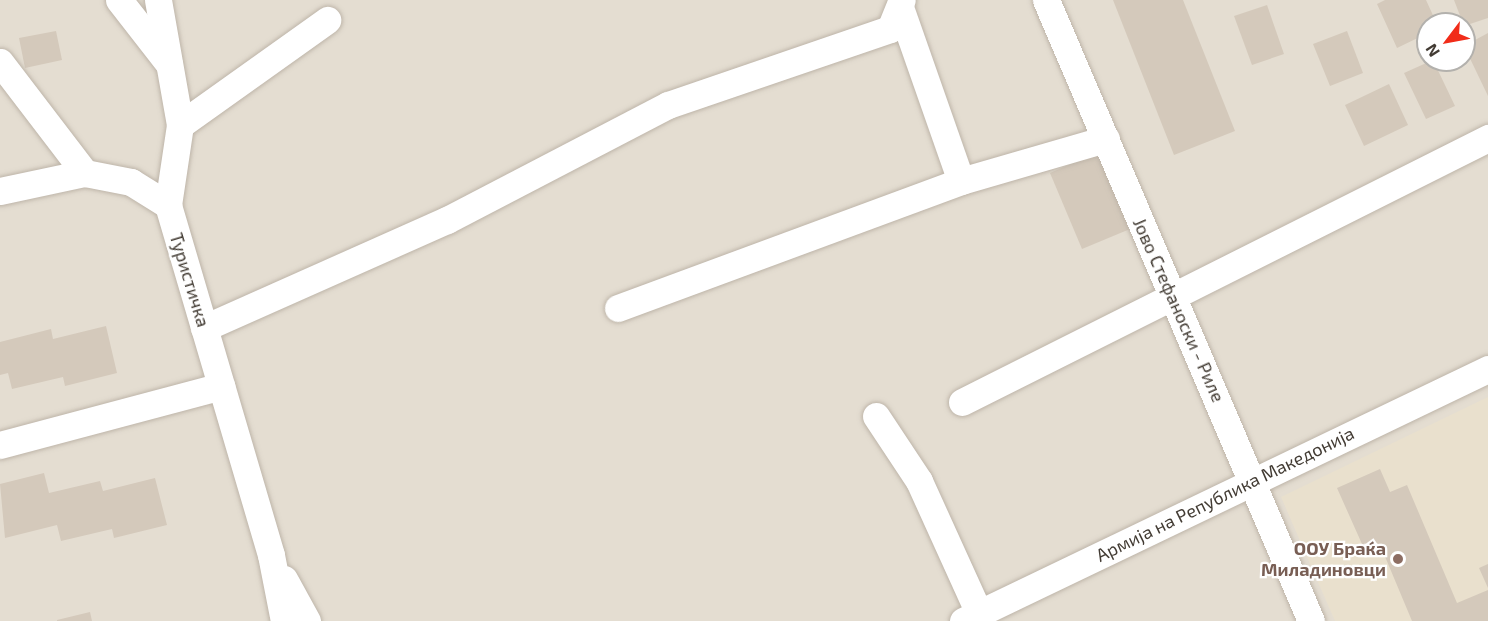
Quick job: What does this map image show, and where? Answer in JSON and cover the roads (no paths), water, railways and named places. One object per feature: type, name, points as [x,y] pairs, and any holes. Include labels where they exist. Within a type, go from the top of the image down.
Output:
[{"type":"street","points":[[119,0],[169,64]]},
{"type":"street","name":"Туристичка","points":[[158,0],[180,125],[168,205],[271,555],[284,621]]},
{"type":"street","name":"Јово Стефаноски - Риле","points":[[1046,0],[1173,299],[1254,479],[1311,621]]},
{"type":"street","points":[[901,5],[961,181]]},
{"type":"street","points":[[204,328],[447,220],[668,105],[891,29],[901,5]]},
{"type":"street","points":[[180,125],[327,20]]},
{"type":"street","points":[[0,62],[85,173]]},
{"type":"street","points":[[962,402],[1173,299],[1488,138]]},
{"type":"street","points":[[618,308],[961,181],[1106,139]]},
{"type":"street","points":[[0,191],[85,173],[131,182],[168,205]]},
{"type":"street","name":"Армија на Република Македонија","points":[[971,617],[1254,479],[1488,369]]},
{"type":"street","points":[[0,445],[221,386]]},
{"type":"street","points":[[876,416],[920,481],[971,617]]},
{"type":"street","name":"Туристичка","points":[[271,555],[307,621]]},
{"type":"place","name":"ООУ Браќа Миладиновци","points":[[1398,559]]}]
